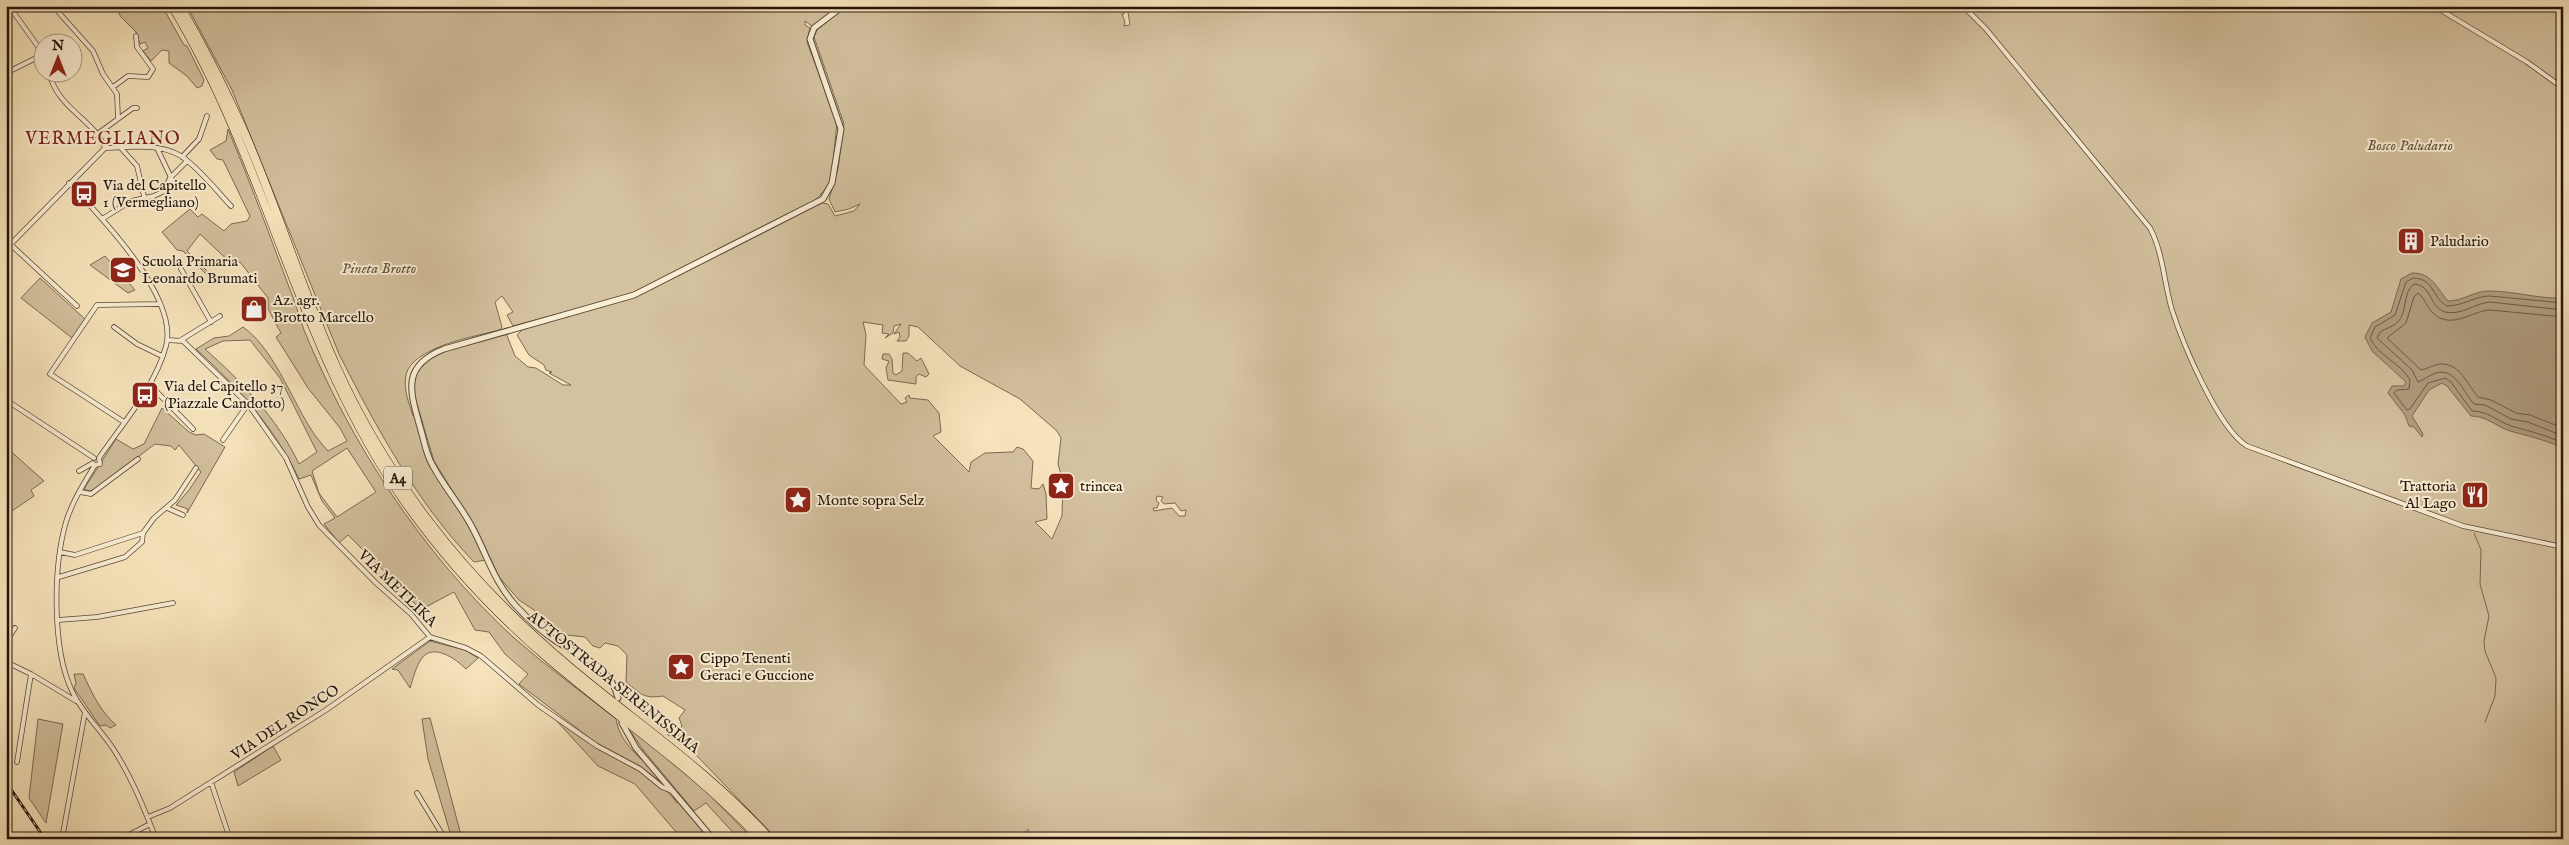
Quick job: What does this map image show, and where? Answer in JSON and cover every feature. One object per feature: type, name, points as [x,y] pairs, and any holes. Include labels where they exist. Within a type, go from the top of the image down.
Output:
[{"type":"highway","name":"AUTOSTRADA SERENISSIMA","points":[[172,6],[234,127],[330,371],[373,453],[404,501],[449,559],[500,614],[570,676],[685,767],[723,801],[760,839]]},
{"type":"highway","name":"AUTOSTRADA SERENISSIMA","points":[[180,6],[240,124],[336,367],[372,435],[411,497],[455,554],[510,614],[575,671],[690,761],[728,795],[770,839]]},
{"type":"street","points":[[9,6],[32,39]]},
{"type":"street","points":[[53,6],[93,50],[103,74],[117,94],[118,118]]},
{"type":"street","points":[[618,698],[613,682],[598,666],[554,640],[506,594],[488,566],[472,526],[432,465],[411,393],[410,383],[418,366],[438,352],[634,295],[822,199],[832,183],[841,129],[810,39],[814,28],[843,6]]},
{"type":"street","points":[[1963,6],[1986,29],[2150,228],[2158,246],[2172,311],[2191,358],[2225,425],[2239,441],[2247,446],[2463,526],[2563,547]]},
{"type":"street","points":[[2434,6],[2527,62],[2563,88]]},
{"type":"street","points":[[113,87],[128,76],[148,77],[152,72],[137,47],[136,36]]},
{"type":"street","points":[[6,73],[32,59]]},
{"type":"street","points":[[52,82],[56,93],[96,135],[105,148]]},
{"type":"street","points":[[96,135],[133,108],[138,108]]},
{"type":"street","points":[[182,157],[199,140],[207,116]]},
{"type":"street","points":[[118,147],[137,166],[144,196]]},
{"type":"street","points":[[6,248],[105,148],[157,148],[182,157],[231,206]]},
{"type":"street","points":[[157,148],[176,188]]},
{"type":"street","points":[[102,219],[131,201],[144,196],[154,196],[164,191],[170,178],[187,161]]},
{"type":"street","points":[[69,183],[135,258],[159,304],[167,340],[149,384],[124,422],[99,458],[79,471],[89,476]]},
{"type":"street","points":[[10,244],[77,306]]},
{"type":"street","points":[[181,269],[211,322]]},
{"type":"street","points":[[124,422],[50,374],[97,305],[159,304]]},
{"type":"street","points":[[167,340],[181,340],[220,316]]},
{"type":"street","points":[[114,327],[137,344],[162,356]]},
{"type":"street","name":"VIA METLIKA","points":[[181,340],[248,404],[286,458],[308,507],[319,525],[376,583],[411,614],[430,637],[466,648],[481,656],[560,720],[597,746],[647,774],[662,787],[674,792]]},
{"type":"street","points":[[149,384],[192,429]]},
{"type":"street","points":[[6,400],[94,462],[101,462],[99,458]]},
{"type":"street","points":[[223,440],[248,404]]},
{"type":"street","points":[[80,492],[91,494],[138,459]]},
{"type":"street","points":[[94,462],[66,523],[60,552],[58,620],[68,681],[78,703],[125,767],[140,796],[156,839]]},
{"type":"street","points":[[59,577],[125,557],[142,542],[143,533],[154,518],[167,508],[183,489],[196,468]]},
{"type":"street","points":[[167,508],[183,515]]},
{"type":"street","points":[[60,552],[75,555],[143,533]]},
{"type":"street","points":[[58,620],[97,617],[173,602]]},
{"type":"street","points":[[6,642],[15,628]]},
{"type":"street","name":"VIA DEL RONCO","points":[[148,817],[170,808],[326,710],[430,637]]},
{"type":"street","points":[[6,662],[61,690],[78,703]]},
{"type":"street","points":[[17,762],[31,674]]},
{"type":"street","points":[[61,690],[68,681]]},
{"type":"street","points":[[62,839],[84,726],[85,712]]},
{"type":"street","points":[[84,726],[92,721]]},
{"type":"street","points":[[622,723],[629,739],[713,839]]},
{"type":"street","points":[[211,782],[230,839]]},
{"type":"street","points":[[417,793],[445,839]]},
{"type":"street","points":[[121,839],[150,824]]},
{"type":"green space","points":[[115,6],[162,6],[184,45],[187,46],[204,80],[202,86],[197,88],[187,76],[169,63],[169,51],[162,50],[151,61],[143,51],[148,48],[145,42],[140,44],[136,32],[121,17]]},
{"type":"green space","name":"Pineta Brotto","points":[[187,6],[841,6],[813,27],[805,21],[805,25],[810,28],[807,42],[837,122],[832,173],[828,186],[815,201],[635,293],[513,326],[507,315],[513,312],[502,296],[495,302],[502,327],[500,330],[446,344],[420,357],[411,365],[405,380],[413,416],[417,416],[432,465],[467,519],[486,560],[474,562],[453,539],[416,490],[383,436],[339,354],[232,90]]},
{"type":"green space","name":"Bosco Paludario","points":[[846,6],[1120,6],[1120,9],[1124,9],[1124,14],[1122,14],[1125,22],[1124,26],[1130,25],[1127,6],[2563,6],[2563,839],[1037,839],[1036,835],[1029,839],[1028,829],[1021,836],[1024,839],[777,839],[697,756],[667,734],[678,741],[680,739],[677,732],[682,726],[679,718],[685,710],[663,696],[651,697],[643,695],[626,682],[627,655],[618,646],[605,643],[600,648],[593,646],[585,637],[567,635],[545,623],[534,610],[519,600],[499,577],[477,530],[434,461],[414,394],[413,381],[419,368],[427,360],[443,352],[506,333],[515,356],[528,367],[536,368],[563,385],[571,385],[549,373],[552,372],[546,370],[544,365],[529,355],[517,335],[523,329],[635,297],[822,203],[828,204],[835,216],[854,211],[860,204],[835,212],[829,199],[838,169],[844,124],[814,37],[817,30]],"holes":[[[863,322],[883,325],[882,333],[889,334],[885,338],[893,333],[894,326],[901,324],[894,334],[899,332],[900,337],[897,341],[906,341],[909,336],[909,325],[918,327],[960,366],[1020,399],[1057,431],[1061,438],[1058,464],[1063,481],[1062,516],[1052,539],[1035,522],[1047,519],[1046,494],[1043,484],[1039,489],[1031,488],[1033,461],[1023,449],[1017,447],[1013,452],[985,453],[971,462],[969,472],[933,436],[941,432],[939,413],[928,400],[910,398],[909,395],[905,398],[907,402],[901,404],[864,365],[866,335]],[[1157,496],[1163,497],[1161,501],[1164,504],[1175,503],[1181,511],[1186,510],[1185,516],[1179,516],[1172,508],[1154,511],[1153,508],[1157,508],[1159,503],[1156,500]]]},
{"type":"green space","points":[[228,129],[304,330],[344,414],[392,495],[419,533],[480,604],[526,648],[616,719],[623,738],[662,783],[640,766],[595,742],[519,684],[528,674],[505,654],[489,632],[475,630],[454,592],[420,610],[404,591],[348,535],[339,543],[324,524],[335,518],[322,501],[311,475],[299,479],[279,442],[267,425],[226,378],[196,349],[214,338],[229,336],[243,327],[272,359],[311,429],[328,451],[347,441],[340,428],[308,388],[276,337],[281,333],[268,309],[268,298],[240,262],[234,266],[200,234],[187,251],[218,282],[216,284],[183,251],[177,250],[162,232],[190,209],[198,217],[202,214],[224,231],[231,224],[247,221],[250,216],[223,160],[217,159],[210,150],[226,141]],"holes":[[[250,340],[280,378],[317,452],[299,464],[270,416],[232,374],[205,349],[223,341]],[[347,448],[376,492],[337,517],[319,493],[312,471]]]},
{"type":"green space","points":[[105,256],[135,290],[128,293],[90,265]]},
{"type":"green space","points":[[40,278],[85,319],[72,338],[21,298]]},
{"type":"green space","points":[[903,353],[908,353],[917,361],[921,358],[929,374],[926,377],[919,374],[916,377],[916,384],[888,380],[886,368],[889,361],[882,359],[883,354],[889,354],[892,359],[893,373],[896,375],[902,371]]},
{"type":"green space","points":[[162,408],[189,432],[196,435],[204,434],[225,447],[187,513],[188,509],[176,505],[201,472],[179,445],[175,450],[171,446],[155,444],[97,488],[90,491],[84,489],[116,439],[133,449],[144,444]]},
{"type":"green space","points":[[6,447],[44,481],[31,490],[34,496],[6,515]]},
{"type":"green space","points":[[430,641],[465,650],[478,658],[466,669],[445,654],[433,652],[427,654],[418,665],[410,688],[398,670],[392,669]]},
{"type":"green space","points":[[74,674],[83,674],[101,708],[116,725],[110,728],[106,725],[100,726],[74,688],[76,683]]},
{"type":"green space","points":[[430,718],[462,839],[452,839],[428,759],[422,719]]},
{"type":"green space","points":[[554,718],[587,742],[660,785],[677,803],[679,802],[710,839],[682,839],[635,784],[598,766]]},
{"type":"green space","points":[[38,719],[63,724],[46,823],[29,798]]},
{"type":"green space","points":[[626,725],[691,776],[753,839],[739,839],[706,803],[694,811],[644,751]]},
{"type":"green space","points":[[273,746],[281,760],[238,786],[234,772]]},
{"type":"water","points":[[2412,273],[2429,278],[2448,301],[2489,291],[2563,298],[2563,448],[2544,440],[2510,431],[2486,419],[2471,416],[2447,386],[2442,383],[2429,390],[2412,416],[2423,434],[2422,437],[2414,427],[2409,426],[2405,415],[2388,393],[2392,386],[2404,386],[2406,382],[2372,351],[2365,337],[2372,323],[2391,312],[2401,279]]},
{"type":"waterway","points":[[2474,533],[2481,550],[2480,584],[2489,616],[2484,641],[2485,651],[2496,678],[2495,696],[2485,722]]},
{"type":"railway","points":[[6,782],[45,839]]},
{"type":"place","name":"Via del Capitello 1 (Vermegliano)","points":[[84,194]]},
{"type":"place","name":"Paludario","points":[[2411,241]]},
{"type":"place","name":"Scuola Primaria Leonardo Brumati","points":[[123,270]]},
{"type":"place","name":"Az. agr. Brotto Marcello","points":[[254,309]]},
{"type":"place","name":"Via del Capitello 37 (Piazzale Candotto)","points":[[145,395]]},
{"type":"place","name":"trincea","points":[[1061,486]]},
{"type":"place","name":"Trattoria Al Lago","points":[[2475,495]]},
{"type":"place","name":"Monte sopra Selz","points":[[798,500]]},
{"type":"place","name":"Cippo Tenenti Geraci e Guccione","points":[[681,667]]},
{"type":"district","name":"VERMEGLIANO","points":[[103,138]]}]
